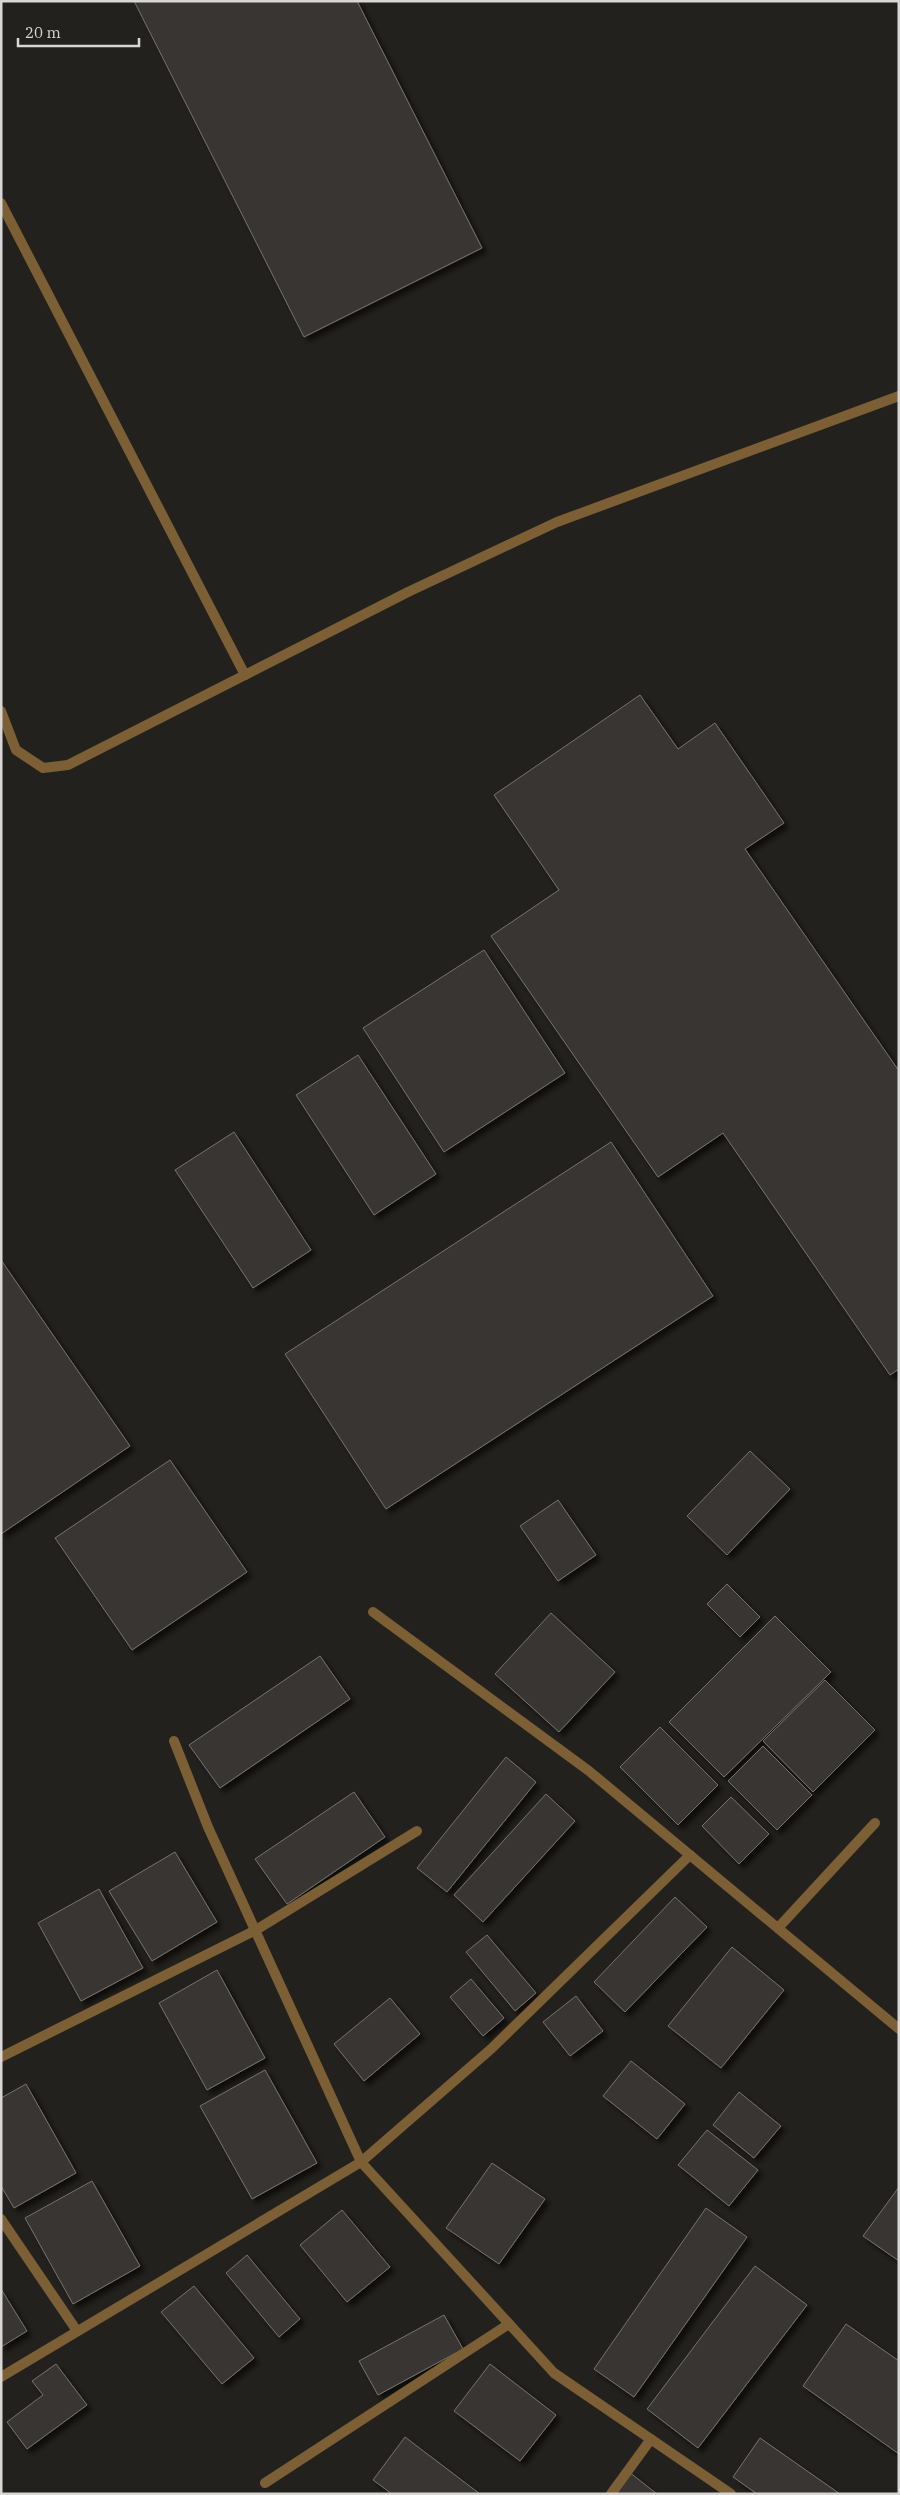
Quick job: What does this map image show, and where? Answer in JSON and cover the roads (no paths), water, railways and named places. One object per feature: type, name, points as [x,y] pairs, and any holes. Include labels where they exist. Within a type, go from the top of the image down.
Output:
[{"type":"street","points":[[1,203],[245,675]]},
{"type":"street","points":[[1,711],[16,750],[43,768],[68,765],[408,592],[557,522],[899,396]]},
{"type":"street","points":[[373,1612],[589,1771],[899,2029]]},
{"type":"street","points":[[174,1741],[208,1827],[361,2162],[554,2374],[731,2494]]},
{"type":"street","points":[[778,1928],[876,1823]]},
{"type":"street","points":[[1,2057],[256,1930],[417,1832]]},
{"type":"street","points":[[1,2377],[361,2162],[490,2048],[690,1855]]},
{"type":"street","points":[[1,2219],[77,2331]]},
{"type":"street","points":[[265,2483],[509,2324]]},
{"type":"street","points":[[611,2494],[651,2440]]}]
